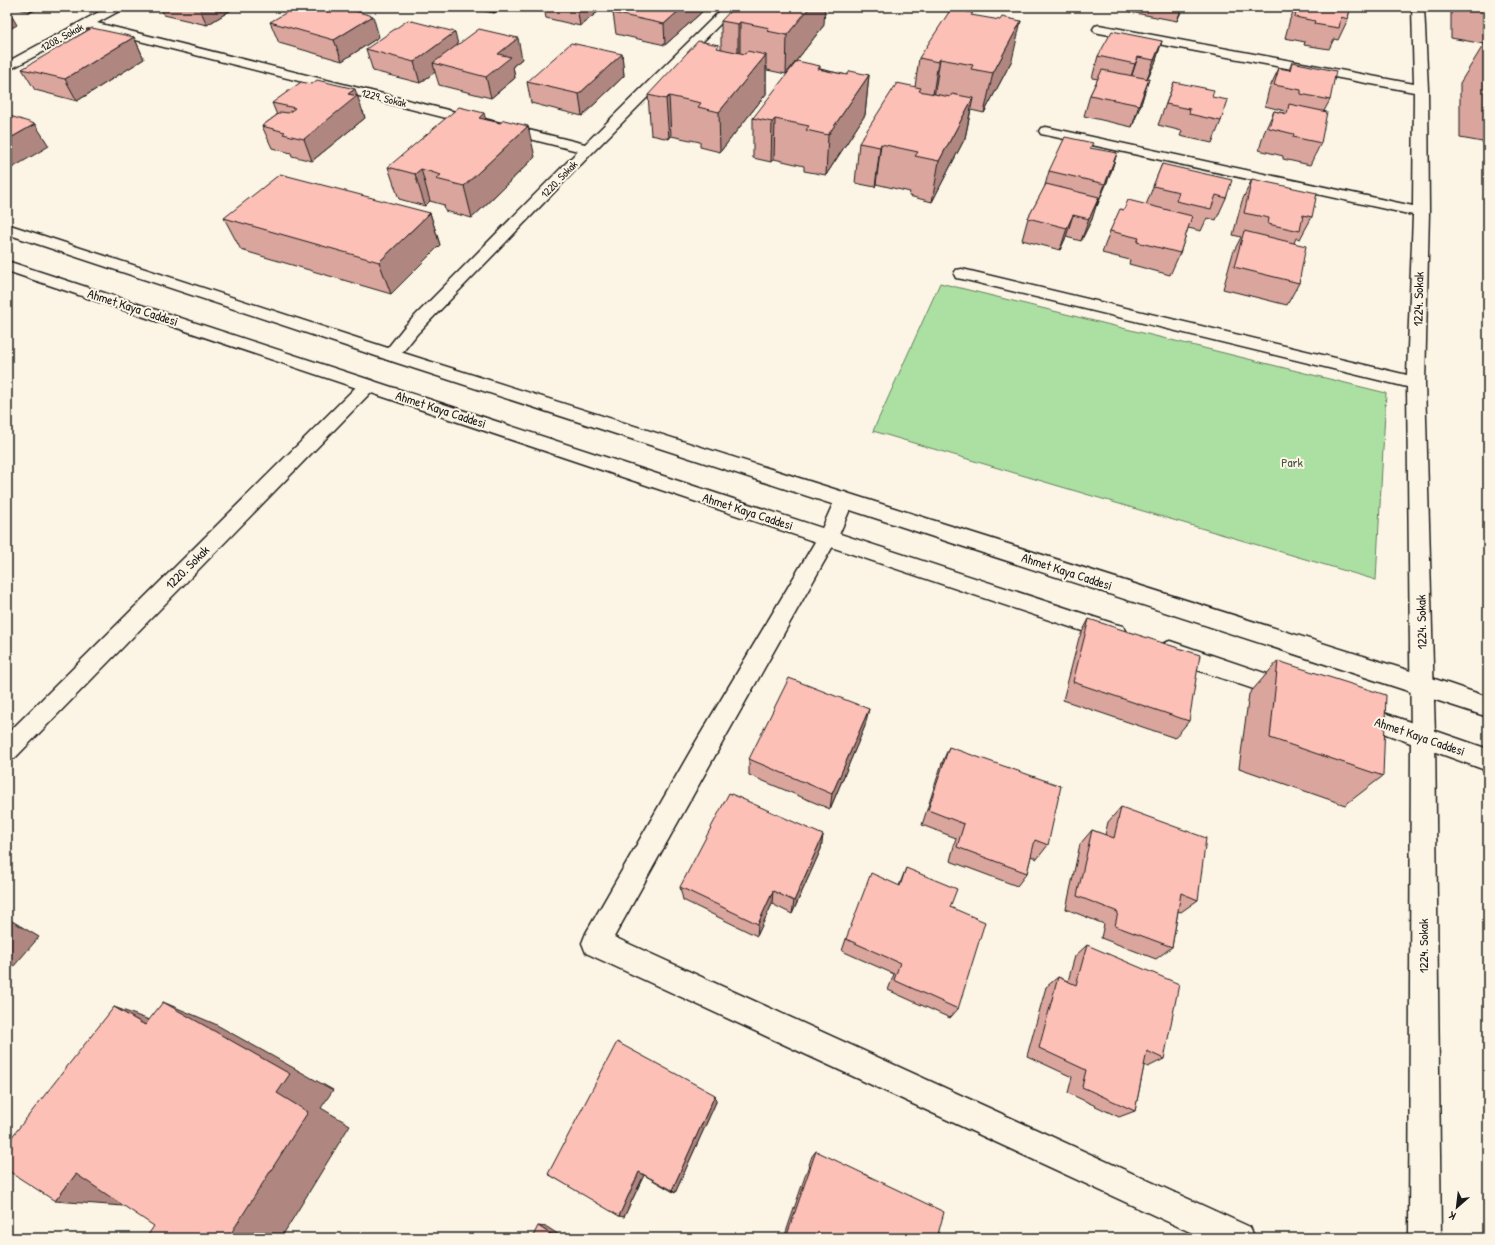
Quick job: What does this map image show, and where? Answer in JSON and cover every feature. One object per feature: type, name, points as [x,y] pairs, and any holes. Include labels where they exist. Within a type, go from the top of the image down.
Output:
[{"type":"street","name":"1208. Sokak","points":[[7,68],[117,7]]},
{"type":"street","name":"1220. Sokak","points":[[390,356],[411,330],[588,149],[731,7]]},
{"type":"street","name":"1224. Sokak","points":[[1418,7],[1421,212],[1416,384],[1423,736],[1425,1238]]},
{"type":"street","name":"1229. Sokak","points":[[87,24],[588,149]]},
{"type":"street","points":[[1099,28],[1420,88]]},
{"type":"street","points":[[1046,131],[1421,212]]},
{"type":"street","name":"Ahmet Kaya Caddesi","points":[[7,229],[266,313],[390,356],[1488,707]]},
{"type":"street","name":"Ahmet Kaya Caddesi","points":[[7,266],[1129,638]]},
{"type":"street","points":[[962,274],[1416,384]]},
{"type":"street","name":"1220. Sokak","points":[[7,750],[368,385]]},
{"type":"street","points":[[844,500],[828,537],[707,746],[596,943],[1238,1238]]},
{"type":"street","points":[[1152,645],[1310,698]]},
{"type":"street","name":"Ahmet Kaya Caddesi","points":[[1340,708],[1488,760]]},
{"type":"green space","name":"Park","points":[[940,283],[1386,393],[1376,580],[873,431]]},
{"type":"building","points":[[296,7],[340,7],[373,16],[334,40],[270,22]]},
{"type":"building","points":[[620,7],[683,7],[664,24],[613,13]]},
{"type":"building","points":[[734,7],[810,7],[787,35],[767,31],[770,28],[740,22],[738,24],[721,21]]},
{"type":"building","points":[[1297,7],[1350,7],[1348,19],[1341,17],[1339,28],[1314,24],[1315,21],[1295,17]]},
{"type":"building","points":[[951,9],[973,13],[971,15],[1000,20],[1002,17],[1021,21],[993,73],[971,69],[973,65],[940,59],[938,62],[919,58]]},
{"type":"building","points":[[408,20],[455,32],[414,62],[366,49]]},
{"type":"building","points":[[92,28],[134,37],[65,79],[22,69]]},
{"type":"building","points":[[479,29],[518,38],[498,54],[511,57],[486,77],[433,63]]},
{"type":"building","points":[[1112,31],[1162,41],[1154,60],[1138,57],[1135,64],[1098,56]]},
{"type":"building","points":[[698,41],[719,45],[717,48],[745,54],[747,51],[766,55],[719,112],[698,107],[701,103],[669,96],[666,99],[648,95]]},
{"type":"building","points":[[571,43],[622,54],[579,94],[527,82]]},
{"type":"building","points":[[797,61],[820,66],[818,69],[847,75],[850,71],[869,75],[828,135],[806,130],[809,126],[775,119],[772,122],[753,118]]},
{"type":"building","points":[[1292,62],[1336,71],[1330,100],[1301,94],[1301,90],[1274,85],[1279,68],[1290,70]]},
{"type":"building","points":[[1102,70],[1149,79],[1139,105],[1090,95]]},
{"type":"building","points":[[317,80],[355,89],[348,94],[357,96],[304,139],[283,134],[285,132],[262,126],[281,112],[288,113],[295,108],[272,103],[301,82],[312,84]]},
{"type":"building","points":[[1174,82],[1214,90],[1212,97],[1228,100],[1221,121],[1189,114],[1190,109],[1166,104]]},
{"type":"building","points":[[897,83],[921,88],[919,91],[950,97],[952,94],[973,98],[939,161],[915,156],[918,152],[881,144],[880,147],[859,143]]},
{"type":"building","points":[[1289,104],[1327,112],[1321,143],[1293,137],[1294,134],[1269,128],[1274,111],[1287,114]]},
{"type":"building","points":[[459,107],[484,113],[479,118],[500,123],[504,120],[528,126],[464,186],[436,179],[441,175],[421,169],[415,174],[388,167]]},
{"type":"building","points":[[7,115],[35,124],[7,140]]},
{"type":"building","points":[[1065,137],[1093,143],[1090,148],[1117,153],[1105,184],[1049,171]]},
{"type":"building","points":[[1162,164],[1232,180],[1226,198],[1216,195],[1211,209],[1176,201],[1179,192],[1153,186]]},
{"type":"building","points":[[280,174],[430,213],[379,262],[224,218]]},
{"type":"building","points":[[1252,179],[1317,193],[1312,217],[1303,215],[1300,231],[1268,224],[1269,218],[1244,213]]},
{"type":"building","points":[[1046,184],[1099,197],[1089,219],[1073,215],[1067,228],[1028,218]]},
{"type":"building","points":[[1128,200],[1192,216],[1180,253],[1137,242],[1139,238],[1110,231],[1120,209],[1124,210]]},
{"type":"building","points":[[1244,231],[1306,246],[1299,283],[1234,267]]},
{"type":"building","points":[[1089,619],[1200,655],[1189,721],[1073,682]]},
{"type":"building","points":[[1278,661],[1386,695],[1383,776],[1270,738]]},
{"type":"building","points":[[789,678],[869,709],[832,794],[749,759]]},
{"type":"building","points":[[949,747],[1061,786],[1048,845],[1035,840],[1027,873],[957,847],[964,824],[928,810]]},
{"type":"building","points":[[729,793],[823,835],[794,901],[773,891],[758,924],[680,887]]},
{"type":"building","points":[[1121,807],[1206,838],[1198,900],[1181,893],[1172,947],[1115,926],[1118,912],[1077,896],[1092,830],[1114,838]]},
{"type":"building","points":[[906,868],[957,889],[950,907],[985,922],[958,1009],[894,980],[900,963],[846,939],[871,873],[900,886]]},
{"type":"building","points":[[1087,945],[1179,984],[1164,1059],[1147,1051],[1135,1111],[1082,1087],[1086,1070],[1039,1048],[1058,977],[1076,985]]},
{"type":"building","points":[[163,1002],[290,1074],[277,1093],[308,1112],[228,1238],[146,1238],[154,1226],[76,1174],[55,1201],[7,1170],[7,1143],[114,1007],[145,1025]]},
{"type":"building","points":[[617,1042],[715,1095],[672,1190],[639,1172],[619,1216],[548,1174]]},
{"type":"building","points":[[816,1151],[944,1212],[937,1238],[786,1238]]},
{"type":"building","points":[[538,1226],[557,1238],[532,1238]]}]
